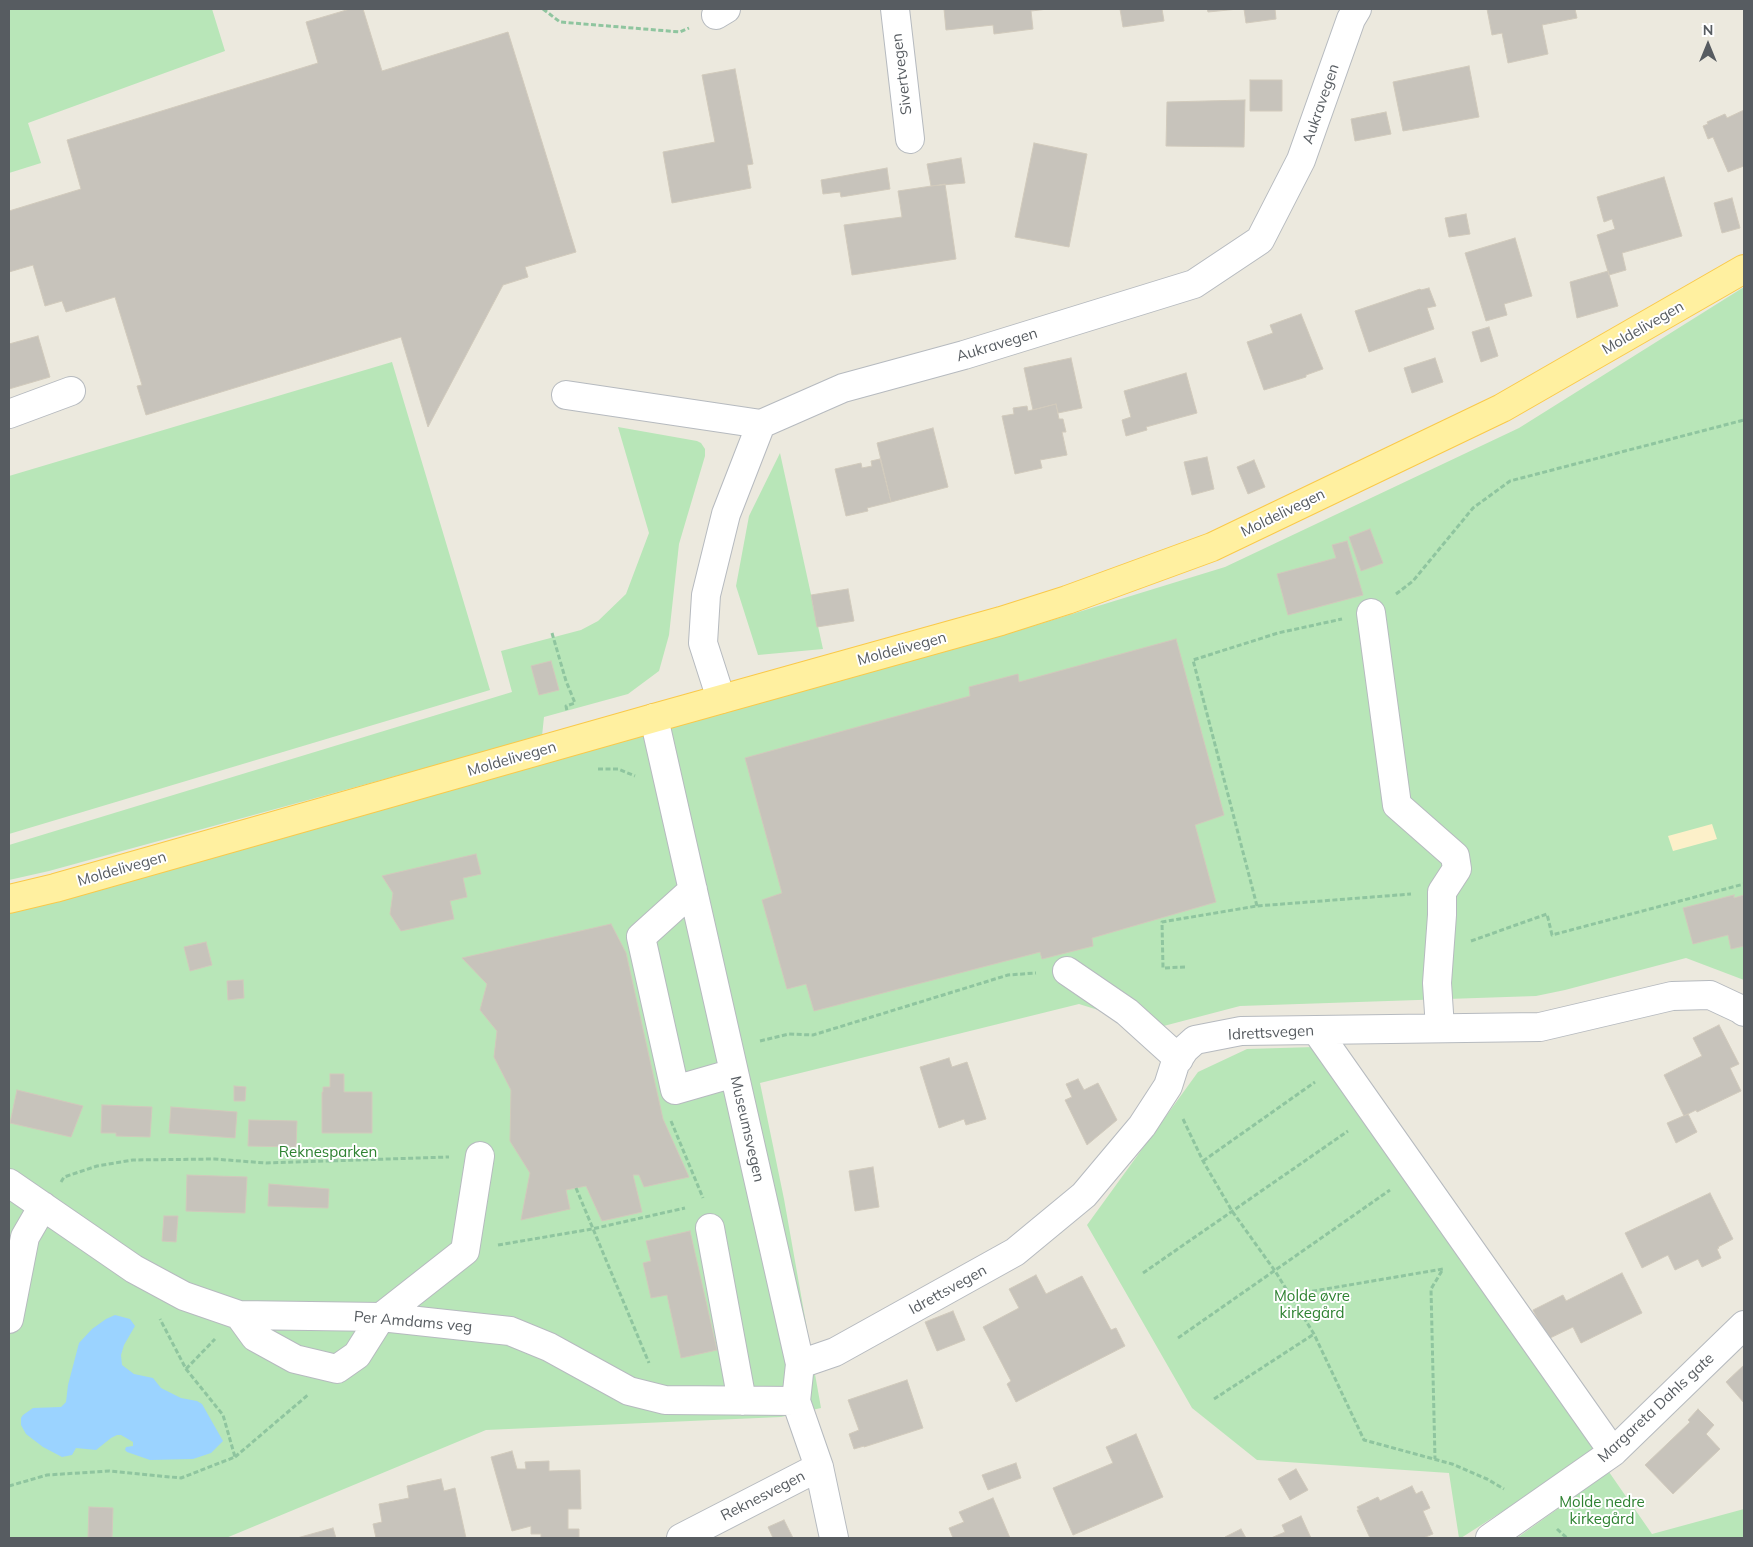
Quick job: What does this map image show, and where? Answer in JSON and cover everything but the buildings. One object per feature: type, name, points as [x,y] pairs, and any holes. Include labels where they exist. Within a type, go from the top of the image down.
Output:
[{"type":"main road","name":"Moldelivegen","points":[[9,899],[55,888],[1001,621],[1067,600],[1212,547],[1502,408],[1744,269]]},
{"type":"street","name":"Sivertvegen","points":[[895,9],[910,138]]},
{"type":"street","name":"Aukravegen","points":[[761,424],[843,388],[964,355],[1194,284],[1260,240],[1301,160],[1351,19],[1357,9]]},
{"type":"street","points":[[9,414],[71,392]]},
{"type":"street","points":[[566,395],[761,424],[726,514],[706,595],[703,643],[721,699]]},
{"type":"street","points":[[1371,613],[1396,805],[1455,856],[1457,869],[1442,892],[1437,983],[1440,1028]]},
{"type":"street","name":"Museumsvegen","points":[[654,718],[800,1364],[796,1401],[819,1467],[834,1538]]},
{"type":"street","points":[[693,890],[641,937],[675,1090],[732,1061]]},
{"type":"street","points":[[1067,971],[1127,1012],[1179,1059]]},
{"type":"street","name":"Idrettsvegen","points":[[800,1364],[835,1352],[1015,1252],[1084,1195],[1142,1126],[1168,1086],[1175,1064],[1185,1049],[1195,1040],[1241,1031],[1540,1027],[1672,996],[1710,995],[1744,1012]]},
{"type":"street","points":[[1316,1030],[1613,1452]]},
{"type":"street","points":[[239,1315],[255,1337],[295,1359],[337,1369],[356,1355],[381,1317],[465,1251],[480,1156]]},
{"type":"street","name":"Per Amdams veg","points":[[9,1183],[134,1269],[184,1296],[239,1315],[381,1317],[510,1331],[549,1347],[629,1391],[665,1400],[796,1401]]},
{"type":"street","points":[[9,1319],[25,1237],[43,1206]]},
{"type":"street","points":[[707,1216],[742,1401]]},
{"type":"street","name":"Margareta Dahls gate","points":[[1490,1538],[1613,1452],[1744,1325]]},
{"type":"street","name":"Reknesvegen","points":[[682,1538],[819,1467]]},
{"type":"path","points":[[543,9],[560,22],[680,32],[721,12]]},
{"type":"path","points":[[1257,906],[1193,660],[1278,633],[1371,613],[1413,581],[1473,508],[1510,481],[1744,420]]},
{"type":"path","points":[[552,633],[575,703],[566,706]]},
{"type":"path","points":[[1440,947],[1458,946],[1547,914],[1552,935],[1744,884]]},
{"type":"path","points":[[1185,967],[1163,968],[1162,922],[1257,906],[1442,892]]},
{"type":"path","points":[[732,1061],[789,1034],[813,1034],[1008,975],[1067,971]]},
{"type":"path","points":[[1203,1161],[1315,1082]]},
{"type":"path","points":[[1168,1086],[1203,1161],[1232,1211],[1275,1270],[1314,1334],[1364,1440],[1452,1464],[1487,1479],[1534,1508],[1567,1538]]},
{"type":"path","points":[[670,1118],[707,1216]]},
{"type":"path","points":[[1143,1273],[1351,1129]]},
{"type":"path","points":[[43,1206],[64,1177],[97,1166],[133,1160],[205,1159],[266,1163],[480,1156]]},
{"type":"path","points":[[576,1188],[665,1400]]},
{"type":"path","points":[[1178,1338],[1390,1190]]},
{"type":"path","points":[[465,1251],[592,1229],[686,1208]]},
{"type":"path","points":[[1290,1295],[1443,1269],[1432,1289],[1435,1459]]},
{"type":"path","points":[[155,1311],[186,1369],[223,1415],[235,1457]]},
{"type":"path","points":[[186,1369],[239,1315]]},
{"type":"path","points":[[1214,1399],[1314,1334]]},
{"type":"path","points":[[9,1486],[47,1475],[109,1471],[181,1478],[235,1457],[337,1369]]},
{"type":"green space","points":[[9,9],[212,9],[225,51],[28,123],[41,163],[9,173]]},
{"type":"green space","name":"Reknesparken","points":[[1744,287],[1744,980],[1686,958],[1536,996],[1240,1006],[1156,1028],[1079,1004],[760,1083],[784,1199],[821,1408],[781,1417],[486,1430],[226,1538],[9,1538],[9,912],[1007,634],[1225,567],[1519,428]]},
{"type":"green space","points":[[392,362],[490,690],[9,834],[9,476]]},
{"type":"green space","points":[[618,427],[697,441],[705,449],[705,456],[679,544],[669,635],[659,671],[628,694],[544,717],[542,736],[49,871],[9,880],[9,845],[512,692],[501,651],[581,630],[598,621],[626,594],[649,533]]},
{"type":"green space","points":[[780,453],[823,649],[758,655],[736,586],[749,516]]},
{"type":"green space","name":"Molde øvre kirkegård","points":[[1314,1047],[1603,1447],[1461,1538],[1459,1538],[1449,1473],[1257,1460],[1192,1408],[1087,1225],[1198,1072],[1247,1049]]},
{"type":"green space","name":"Molde nedre kirkegård","points":[[1609,1472],[1652,1534],[1744,1509],[1744,1538],[1517,1538]]},
{"type":"sand","points":[[1712,824],[1717,839],[1673,851],[1668,836]]},
{"type":"water","points":[[115,1315],[130,1319],[135,1326],[124,1345],[121,1355],[122,1365],[134,1374],[153,1378],[161,1388],[181,1398],[197,1401],[202,1404],[223,1441],[211,1453],[193,1459],[150,1460],[127,1452],[125,1450],[126,1447],[133,1446],[133,1442],[121,1435],[117,1435],[96,1450],[76,1448],[72,1455],[62,1457],[43,1447],[26,1434],[21,1425],[23,1415],[33,1408],[61,1407],[66,1402],[68,1385],[79,1343],[92,1329]]}]
